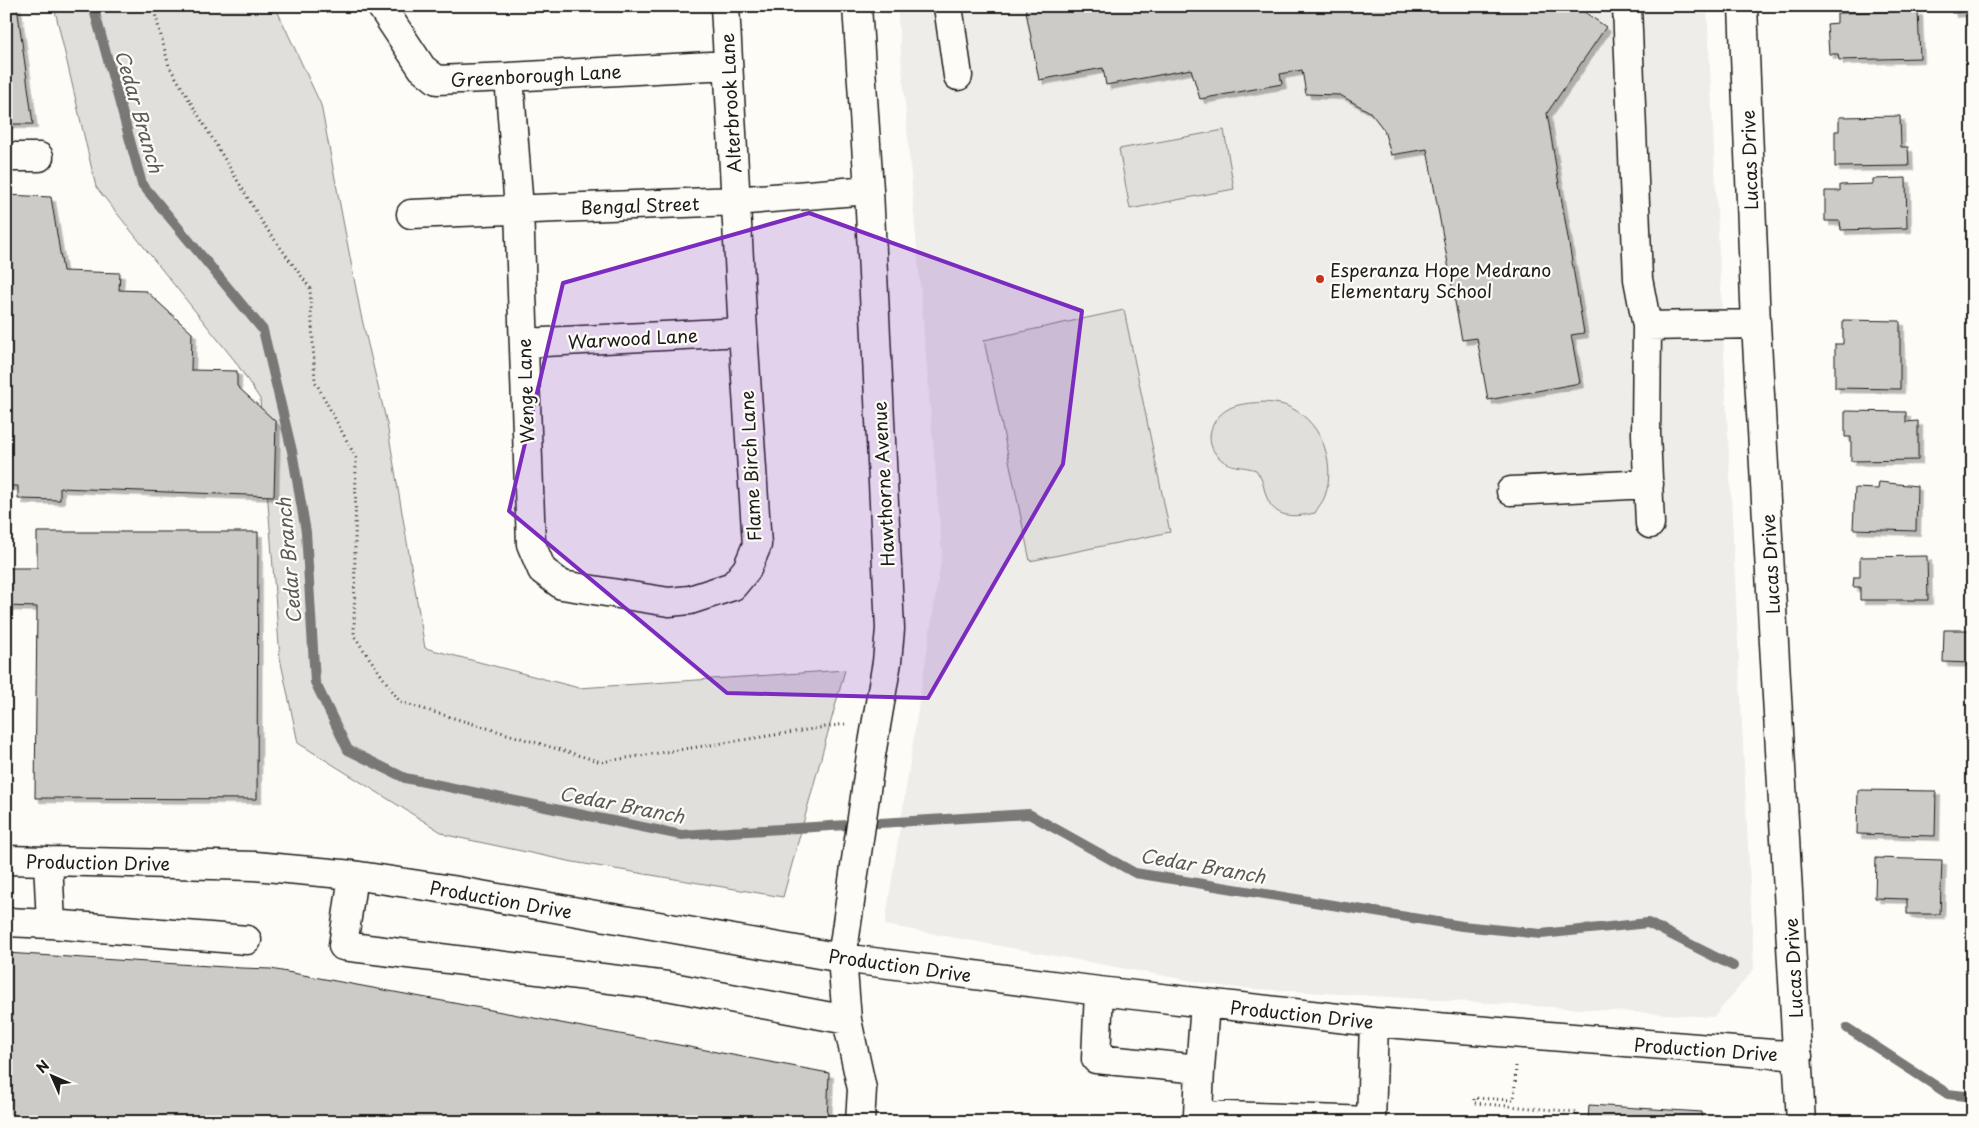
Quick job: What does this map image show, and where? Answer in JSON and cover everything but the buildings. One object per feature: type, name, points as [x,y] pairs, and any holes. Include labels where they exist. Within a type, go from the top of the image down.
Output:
[{"type":"street","name":"Greenborough Lane","points":[[381,6],[422,68],[437,80],[728,64]]},
{"type":"street","name":"Alterbrook Lane","points":[[725,6],[736,201]]},
{"type":"street","name":"Hawthorne Avenue","points":[[860,1122],[862,1089],[847,1020],[842,958],[871,755],[887,662],[890,629],[868,190],[861,6]]},
{"type":"street","points":[[948,6],[958,76]]},
{"type":"street","points":[[1626,6],[1638,279],[1647,326],[1646,434],[1650,524]]},
{"type":"street","name":"Lucas Drive","points":[[1743,6],[1756,324],[1801,1122]]},
{"type":"street","name":"Wenge Lane","points":[[509,77],[520,210],[531,544],[542,570]]},
{"type":"street","points":[[6,157],[39,157]]},
{"type":"street","name":"Bengal Street","points":[[411,214],[736,201],[868,190]]},
{"type":"street","name":"Flame Birch Lane","points":[[542,570],[562,585],[670,602],[690,600],[733,586],[747,570],[757,545],[736,201]]},
{"type":"street","points":[[1647,326],[1756,324]]},
{"type":"street","name":"Warwood Lane","points":[[524,343],[743,332]]},
{"type":"street","points":[[1511,491],[1649,484]]},
{"type":"street","name":"Production Drive","points":[[6,860],[255,866],[353,874],[842,958],[1099,991],[1374,1022],[1798,1056]]},
{"type":"street","points":[[48,861],[51,924]]},
{"type":"street","points":[[353,874],[343,946],[666,986],[847,1020]]},
{"type":"street","points":[[6,922],[247,940]]},
{"type":"street","points":[[1099,991],[1096,1059],[1200,1068]]},
{"type":"street","points":[[1205,1004],[1198,1115],[1371,1122],[1374,1022]]},
{"type":"path","points":[[153,6],[169,66],[264,225],[310,288],[315,381],[356,458],[354,636],[400,702],[601,762],[878,719]]},
{"type":"path","points":[[1516,1066],[1514,1100],[1474,1098],[1474,1103],[1577,1112],[1576,1122]]},
{"type":"highlighted area","points":[[809,213],[1082,311],[1063,464],[928,698],[727,693],[509,511],[563,283]]},
{"type":"shaded area","points":[[54,6],[275,6],[321,105],[361,315],[387,424],[425,648],[579,688],[845,670],[783,897],[573,862],[446,835],[298,743],[280,658],[260,399],[235,361],[96,187]]},
{"type":"shaded area","name":"Esperanza Hope Medrano Elementary School","points":[[897,6],[1707,6],[1754,969],[1714,1017],[1226,987],[885,925],[942,553]]},
{"type":"shaded area","points":[[1224,130],[1234,189],[1130,209],[1119,149]]},
{"type":"shaded area","points":[[1124,310],[1170,532],[1030,561],[984,340]]},
{"type":"shaded area","points":[[1265,402],[1282,404],[1297,411],[1316,430],[1322,442],[1327,455],[1328,483],[1324,498],[1315,513],[1293,516],[1280,513],[1270,503],[1262,480],[1256,470],[1235,466],[1223,461],[1212,448],[1210,433],[1217,419],[1223,413],[1238,405]]},
{"type":"waterway","name":"Cedar Branch","points":[[93,6],[142,184],[263,330],[292,451],[306,532],[315,682],[348,750],[405,778],[681,835],[1029,814],[1135,873],[1462,926],[1541,934],[1648,923],[1733,966]]},
{"type":"waterway","name":"Cedar Branch","points":[[1847,1028],[1948,1094],[1973,1097]]},
{"type":"place","name":"Esperanza Hope Medrano Elementary School","points":[[1320,279]]}]
